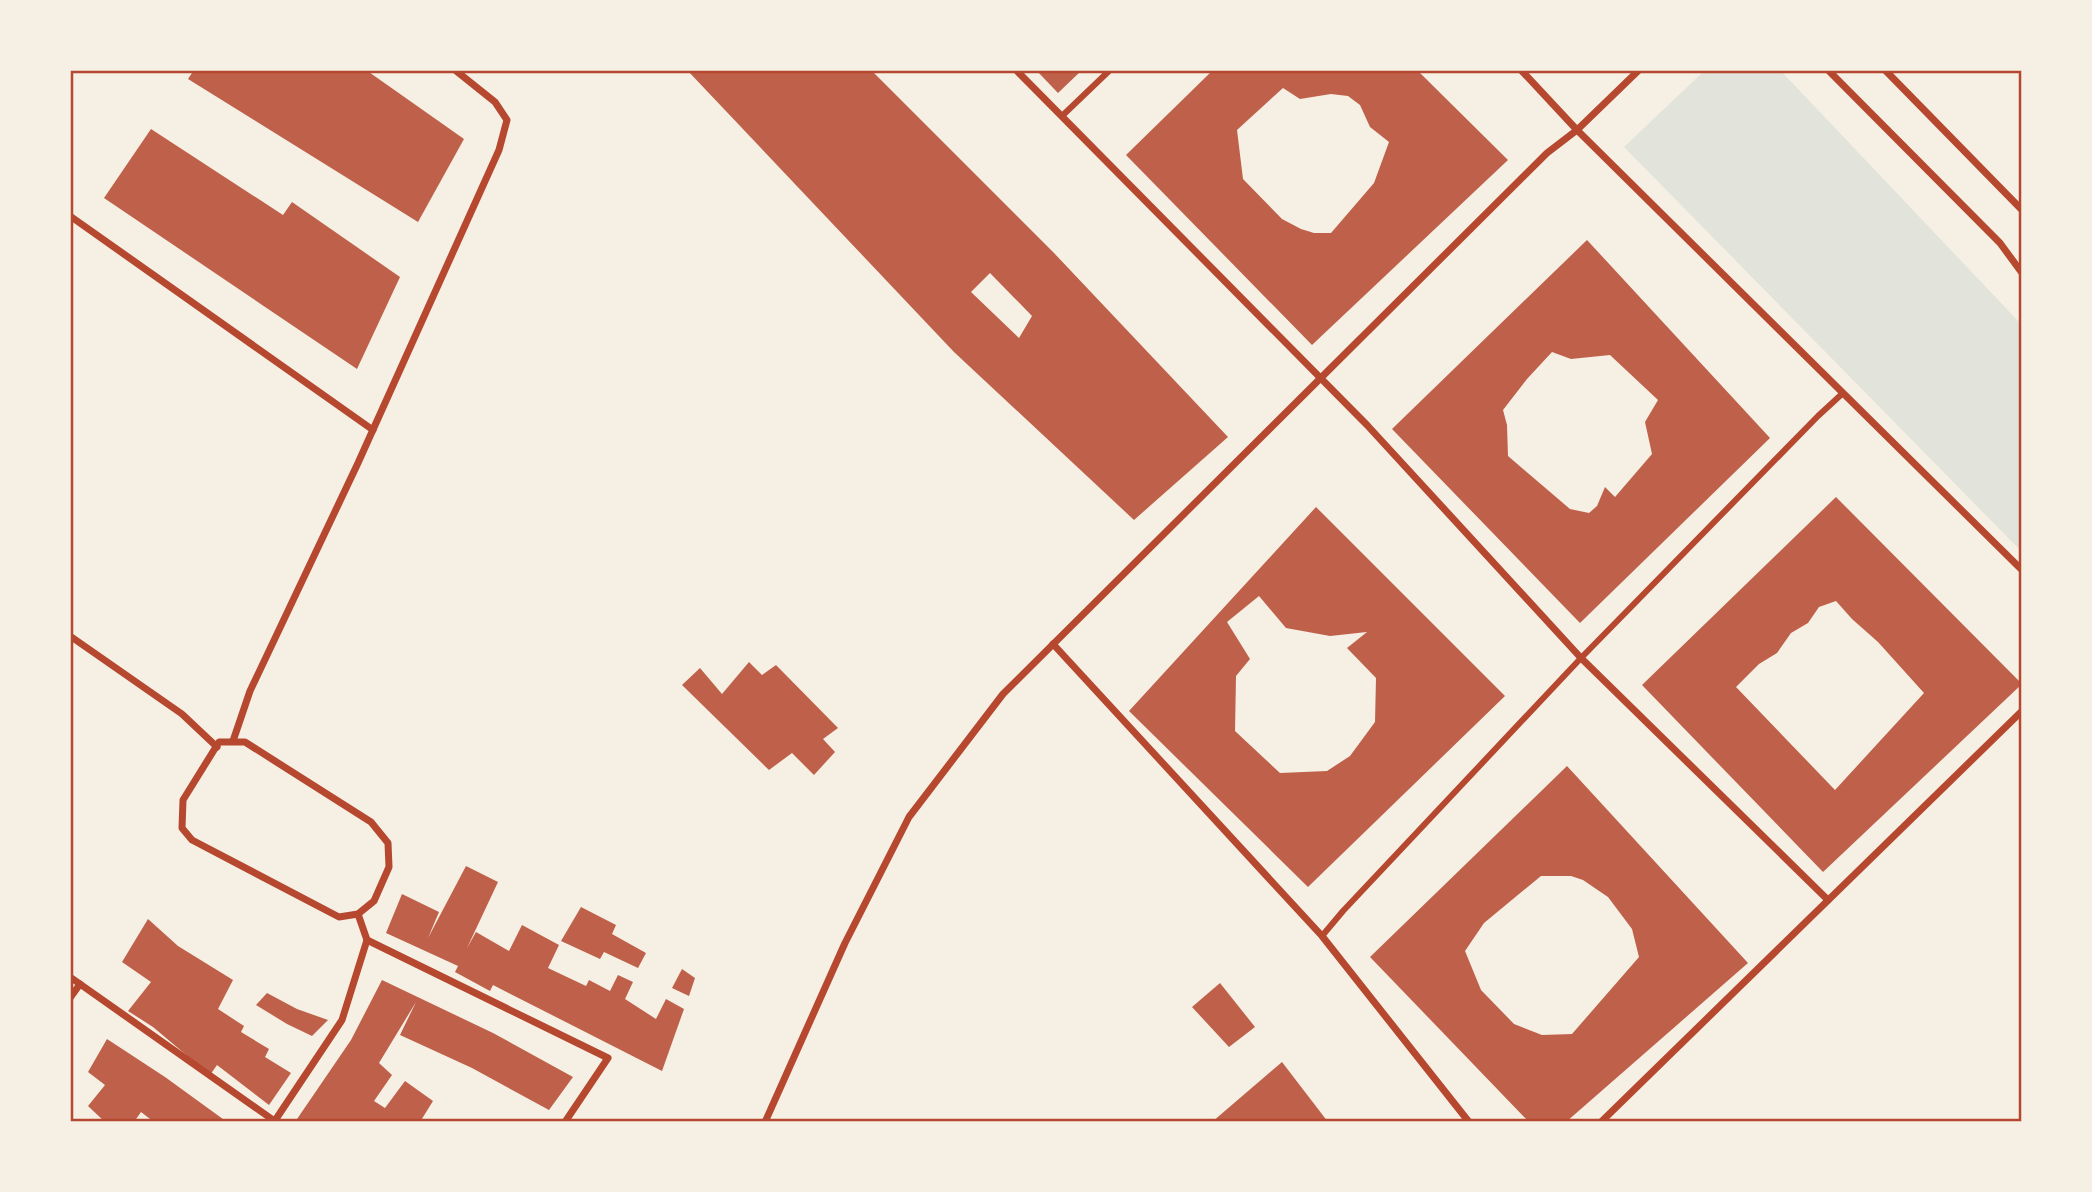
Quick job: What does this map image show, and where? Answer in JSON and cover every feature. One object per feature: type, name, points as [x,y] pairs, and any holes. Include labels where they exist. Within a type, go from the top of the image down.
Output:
[{"type":"street","points":[[233,741],[250,691],[373,429],[499,150],[507,120],[495,102],[455,70]]},
{"type":"street","points":[[1016,70],[1367,425],[1581,658],[1828,900]]},
{"type":"street","points":[[1062,116],[1111,70]]},
{"type":"street","points":[[1521,70],[1577,130],[2022,570]]},
{"type":"street","points":[[765,1122],[845,943],[909,817],[1003,694],[1548,153],[1577,130],[1639,70]]},
{"type":"street","points":[[1828,70],[2000,243],[2022,273]]},
{"type":"street","points":[[1885,70],[2022,210]]},
{"type":"street","points":[[70,216],[373,429]]},
{"type":"street","points":[[1322,936],[1581,658],[1843,393]]},
{"type":"street","points":[[70,636],[182,714],[217,747]]},
{"type":"street","points":[[1053,644],[1322,936],[1469,1122]]},
{"type":"street","points":[[1601,1122],[2022,711]]},
{"type":"street","points":[[233,741],[245,742],[371,822],[388,843],[388,867],[374,901],[358,914],[339,917],[192,840],[181,828],[183,800],[219,742],[233,741]]},
{"type":"street","points":[[70,977],[275,1122],[342,1020],[367,940],[358,914]]},
{"type":"street","points":[[367,940],[608,1058],[565,1122]]},
{"type":"street","points":[[70,998],[80,984]]},
{"type":"shaded area","points":[[1705,70],[1780,70],[2022,325],[2022,552],[1624,147]]},
{"type":"building","points":[[194,70],[366,70],[464,139],[418,222],[188,79]]},
{"type":"building","points":[[687,70],[871,70],[1054,253],[1228,437],[1134,520],[954,352]],"holes":[[[990,273],[1032,316],[1019,338],[971,292]]]},
{"type":"building","points":[[1036,70],[1082,70],[1058,93]]},
{"type":"building","points":[[1213,70],[1417,70],[1508,160],[1312,345],[1126,155]],"holes":[[[1283,88],[1300,99],[1331,94],[1348,96],[1360,105],[1370,127],[1389,142],[1374,183],[1331,233],[1314,233],[1282,219],[1243,179],[1237,130]]]},
{"type":"building","points":[[151,129],[283,215],[292,202],[400,277],[357,369],[104,198]]},
{"type":"building","points":[[1587,240],[1770,438],[1580,623],[1392,429]],"holes":[[[1552,352],[1571,359],[1610,355],[1658,400],[1645,422],[1652,454],[1615,497],[1605,487],[1597,506],[1589,513],[1570,509],[1508,456],[1507,425],[1503,410]]]},
{"type":"building","points":[[1836,497],[2022,684],[1823,872],[1642,685]],"holes":[[[1836,601],[1878,642],[1924,693],[1835,790],[1736,687],[1759,664],[1777,653],[1791,633],[1808,623],[1819,607]]]},
{"type":"building","points":[[1316,507],[1505,696],[1308,887],[1129,711]],"holes":[[[1259,596],[1286,628],[1330,636],[1367,632],[1347,648],[1376,678],[1375,722],[1350,756],[1327,771],[1280,773],[1235,731],[1236,676],[1250,659],[1227,622]]]},
{"type":"building","points":[[749,662],[762,675],[776,665],[838,728],[823,739],[835,752],[814,775],[792,753],[769,770],[682,685],[700,668],[722,694]]},
{"type":"building","points":[[1567,766],[1748,963],[1566,1122],[1529,1122],[1370,957]],"holes":[[[1541,876],[1571,876],[1583,880],[1608,897],[1632,929],[1639,957],[1572,1034],[1542,1035],[1514,1024],[1481,990],[1465,951],[1484,923]]]},
{"type":"building","points":[[466,866],[498,882],[467,948],[476,932],[509,951],[522,925],[559,945],[548,968],[586,986],[589,980],[610,991],[618,975],[633,982],[625,999],[656,1019],[666,999],[684,1009],[662,1071],[493,985],[490,991],[455,972],[458,966],[386,933],[402,894],[439,912],[428,938]]},
{"type":"building","points":[[581,907],[616,925],[612,934],[646,953],[638,968],[604,952],[600,959],[561,941]]},
{"type":"building","points":[[148,919],[178,946],[233,980],[218,1009],[244,1026],[241,1032],[269,1049],[265,1057],[291,1073],[269,1105],[217,1065],[210,1075],[153,1027],[128,1011],[151,982],[122,962]]},
{"type":"building","points":[[682,969],[695,978],[689,996],[672,988]]},
{"type":"building","points":[[382,980],[493,1033],[573,1077],[549,1110],[472,1068],[400,1035],[416,1002],[379,1063],[392,1075],[374,1101],[385,1108],[405,1081],[433,1101],[420,1122],[295,1122],[351,1040]]},
{"type":"building","points":[[1220,983],[1255,1027],[1229,1047],[1192,1007]]},
{"type":"building","points":[[267,993],[297,1009],[328,1020],[312,1036],[256,1005]]},
{"type":"building","points":[[107,1039],[227,1122],[154,1122],[141,1112],[134,1122],[105,1122],[88,1106],[105,1085],[88,1072]]},
{"type":"building","points":[[1282,1062],[1328,1122],[1212,1122]]}]
